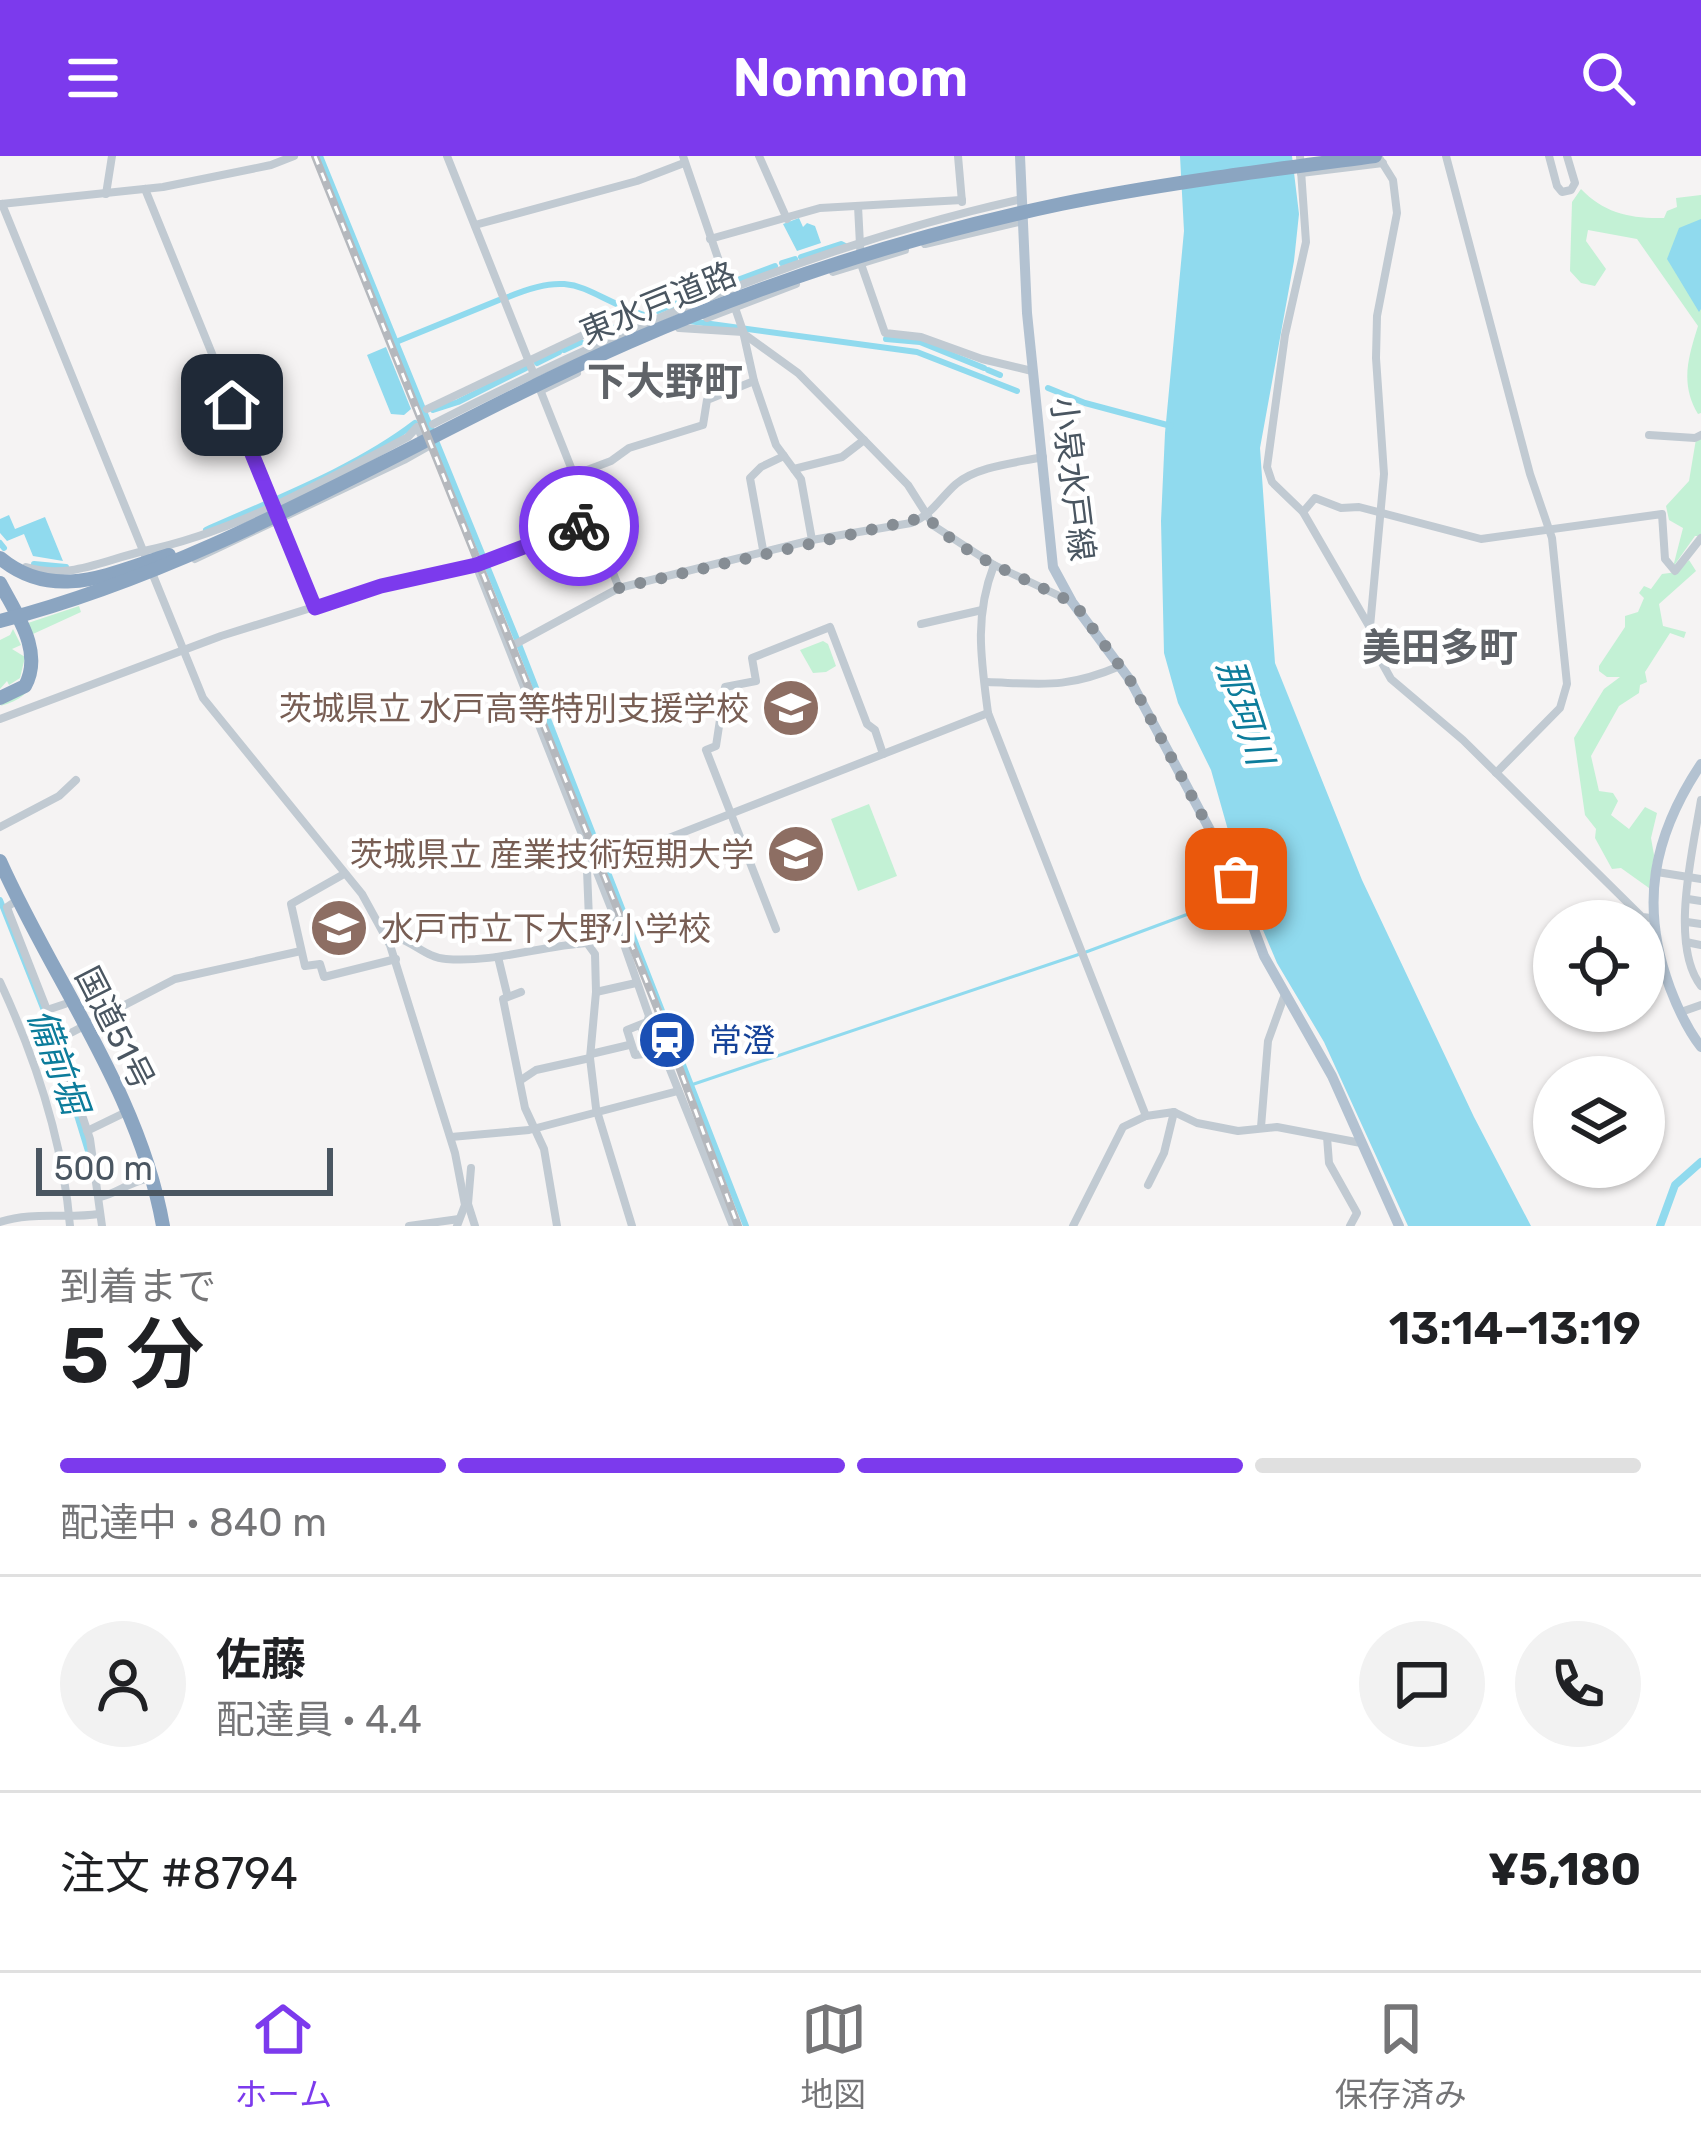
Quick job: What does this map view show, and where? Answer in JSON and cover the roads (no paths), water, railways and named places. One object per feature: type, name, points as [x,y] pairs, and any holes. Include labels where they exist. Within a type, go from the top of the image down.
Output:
[{"type":"highway","name":"東水戸道路","points":[[10,618],[108,588],[578,357],[782,276],[912,235],[1057,198],[1322,156]]},
{"type":"highway","name":"東水戸道路","points":[[10,618],[281,514],[581,364],[785,282],[1058,205],[1192,181],[1379,158]]},
{"type":"highway","points":[[0,554],[29,577],[64,584],[144,567]]},
{"type":"highway","points":[[0,586],[32,652],[25,686],[0,696]]},
{"type":"highway","name":"国道51号","points":[[0,861],[13,903],[122,1114],[160,1226]]},
{"type":"highway","name":"国道51号","points":[[3,881],[142,1146],[160,1226]]},
{"type":"main road","name":"小泉水戸線","points":[[1020,156],[1032,371],[1051,559],[1072,602],[1121,665],[1227,862],[1264,956],[1332,1076],[1400,1226]]},
{"type":"main road","points":[[1653,900],[1672,810],[1701,764]]},
{"type":"main road","points":[[1665,973],[1680,1013],[1698,1039]]},
{"type":"street","points":[[106,194],[112,156]]},
{"type":"street","points":[[294,156],[272,165],[145,190],[1,204],[144,567],[203,698],[373,910],[386,936],[475,1226]]},
{"type":"street","points":[[447,156],[619,588]]},
{"type":"street","points":[[759,156],[787,219]]},
{"type":"street","points":[[958,156],[962,235]]},
{"type":"street","points":[[1300,156],[1306,242],[1285,335],[1267,467],[1272,482],[1303,512],[1370,626],[1381,664],[1391,679],[1496,772],[1625,900]]},
{"type":"street","points":[[1446,156],[1530,474],[1550,530],[1557,571],[1566,696],[1560,708],[1496,772]]},
{"type":"street","points":[[1549,156],[1562,192],[1575,183],[1567,156]]},
{"type":"street","points":[[1301,173],[1379,158],[1394,180],[1396,213],[1377,316],[1384,474],[1370,626]]},
{"type":"street","points":[[475,225],[638,181],[684,159],[736,307],[776,445],[803,487],[812,540]]},
{"type":"street","points":[[145,190],[315,608]]},
{"type":"street","points":[[433,424],[535,372],[729,288],[861,241],[1022,199]]},
{"type":"street","points":[[710,239],[820,208],[962,200]]},
{"type":"street","points":[[858,206],[861,264],[885,333],[921,337],[1032,371]]},
{"type":"street","points":[[700,300],[706,318],[861,264],[1023,221]]},
{"type":"street","points":[[644,323],[653,339]]},
{"type":"street","points":[[440,440],[683,326],[742,331],[798,374],[865,440],[908,485],[926,517],[956,543],[1072,602]]},
{"type":"street","points":[[427,409],[584,335]]},
{"type":"street","points":[[574,475],[611,461],[629,448],[703,425],[707,400],[754,381]]},
{"type":"street","points":[[417,427],[422,430],[426,448],[280,522],[144,567],[175,547],[408,437],[417,427]]},
{"type":"street","points":[[1649,435],[1695,438],[1701,434]]},
{"type":"street","points":[[794,469],[842,457],[865,440]]},
{"type":"street","points":[[764,555],[750,478],[784,456]]},
{"type":"street","points":[[515,645],[619,588],[812,540],[911,523],[926,517],[970,475],[1044,456]]},
{"type":"street","points":[[1303,512],[1316,498],[1341,508],[1359,507],[1481,538],[1662,514],[1666,565],[1675,571],[1701,538]]},
{"type":"street","points":[[0,719],[183,650],[381,586],[482,563],[592,521]]},
{"type":"street","points":[[482,563],[601,864],[649,1016],[627,1030],[629,1045],[635,1055],[663,1052],[733,1226]]},
{"type":"street","points":[[994,565],[978,634],[988,713],[1146,1116]]},
{"type":"street","points":[[921,624],[982,610]]},
{"type":"street","points":[[776,929],[706,750],[716,746],[725,687],[756,681],[752,658],[830,627],[883,754]]},
{"type":"street","points":[[987,682],[1058,685],[1121,665]]},
{"type":"street","points":[[632,1226],[597,1110],[590,1056],[596,962],[584,873],[988,713]]},
{"type":"street","points":[[0,827],[59,796],[76,780]]},
{"type":"street","points":[[1701,800],[1696,856],[1688,877],[1686,942],[1688,965],[1701,986]]},
{"type":"street","points":[[1657,872],[1701,879]]},
{"type":"street","points":[[344,874],[291,904],[304,965],[320,964],[324,977],[396,959]]},
{"type":"street","points":[[1688,899],[1701,901]]},
{"type":"street","points":[[13,903],[9,913],[87,1131],[102,1226]]},
{"type":"street","points":[[1687,922],[1701,924]]},
{"type":"street","points":[[386,936],[398,936],[443,960],[590,944]]},
{"type":"street","points":[[1686,942],[1701,945]]},
{"type":"street","points":[[56,1040],[178,978],[301,951]]},
{"type":"street","points":[[498,957],[507,994]]},
{"type":"street","points":[[1688,965],[1701,967]]},
{"type":"street","points":[[0,982],[31,1055],[70,1222]]},
{"type":"street","points":[[596,992],[636,982]]},
{"type":"street","points":[[521,992],[503,999],[507,1034],[532,1127],[544,1149],[557,1226]]},
{"type":"street","points":[[1261,1126],[1268,1042],[1285,994]]},
{"type":"street","points":[[47,1010],[65,1004]]},
{"type":"street","points":[[1680,1013],[1701,1005]]},
{"type":"street","points":[[641,1025],[648,1052]]},
{"type":"street","points":[[521,1080],[536,1070],[629,1045]]},
{"type":"street","points":[[451,1137],[532,1127],[678,1091]]},
{"type":"street","points":[[1148,1185],[1161,1162],[1174,1112]]},
{"type":"street","points":[[1073,1226],[1123,1126],[1146,1116],[1174,1112],[1197,1123],[1238,1131],[1261,1126],[1361,1143]]},
{"type":"street","points":[[87,1131],[122,1114]]},
{"type":"street","points":[[1327,1137],[1329,1163],[1357,1213],[1350,1226]]},
{"type":"street","points":[[409,1226],[459,1223],[467,1204],[471,1168]]},
{"type":"street","points":[[100,1197],[117,1193],[125,1183],[146,1179]]},
{"type":"street","points":[[0,1222],[23,1215],[70,1222],[98,1214]]},
{"type":"water","name":"那珂川","points":[[1180,156],[1292,156],[1299,214],[1294,261],[1260,448],[1275,663],[1362,880],[1531,1226],[1408,1226],[1324,1042],[1277,963],[1243,883],[1211,770],[1178,703],[1164,653],[1161,521],[1184,231]]},
{"type":"water","points":[[799,218],[803,227],[807,223],[815,226],[821,243],[797,251],[783,224]]},
{"type":"water","points":[[1701,219],[1699,312],[1667,259],[1679,228]]},
{"type":"water","points":[[386,347],[411,409],[404,415],[391,414],[367,355]]},
{"type":"water","points":[[9,515],[15,529],[45,517],[63,561],[33,556],[24,534],[7,541],[0,533],[0,519]]},
{"type":"waterway","points":[[320,156],[518,642],[746,1226]]},
{"type":"waterway","points":[[801,257],[845,246]]},
{"type":"waterway","points":[[782,263],[795,259]]},
{"type":"waterway","points":[[732,282],[775,266]]},
{"type":"waterway","points":[[508,297],[532,288],[568,284],[650,317]]},
{"type":"waterway","points":[[658,311],[725,284]]},
{"type":"waterway","points":[[396,342],[499,300]]},
{"type":"waterway","points":[[589,338],[631,321]]},
{"type":"waterway","points":[[689,321],[917,352],[1017,391]]},
{"type":"waterway","points":[[886,339],[920,342],[984,368]]},
{"type":"waterway","points":[[564,350],[581,342]]},
{"type":"waterway","points":[[537,363],[559,352]]},
{"type":"waterway","points":[[433,410],[526,368]]},
{"type":"waterway","points":[[988,370],[1000,375]]},
{"type":"waterway","points":[[1048,388],[1171,426]]},
{"type":"waterway","points":[[206,530],[341,469],[415,423]]},
{"type":"waterway","points":[[0,543],[4,548]]},
{"type":"waterway","points":[[34,564],[66,567]]},
{"type":"waterway","name":"備前堀","points":[[0,900],[43,1008]]},
{"type":"waterway","points":[[1086,952],[1199,910],[1254,902]]},
{"type":"waterway","points":[[691,1085],[1080,954]]},
{"type":"waterway","name":"備前堀","points":[[54,1043],[65,1076]]},
{"type":"waterway","name":"備前堀","points":[[69,1089],[88,1151]]},
{"type":"waterway","points":[[1660,1226],[1675,1185],[1701,1162]]},
{"type":"railway","points":[[315,156],[658,1010],[738,1226]]},
{"type":"place","name":"茨城県立 水戸高等特別支援学校","points":[[791,708]]},
{"type":"place","name":"茨城県立 産業技術短期大学","points":[[796,854]]},
{"type":"place","name":"水戸市立下大野小学校","points":[[339,928]]},
{"type":"place","name":"常澄","points":[[667,1040]]},
{"type":"district","name":"下大野町","points":[[665,382]]},
{"type":"district","name":"美田多町","points":[[1440,648]]}]
